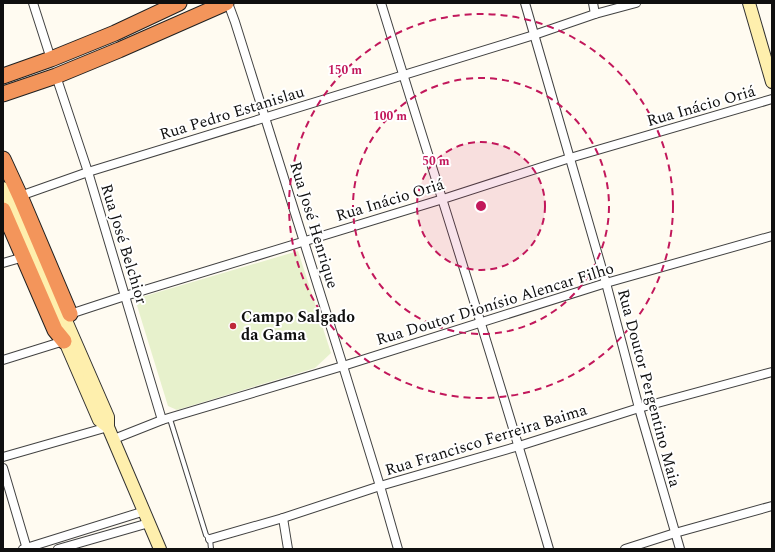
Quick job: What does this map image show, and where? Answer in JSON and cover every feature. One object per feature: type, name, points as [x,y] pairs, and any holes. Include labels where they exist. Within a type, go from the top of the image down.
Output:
[{"type":"highway","points":[[3,76],[51,59],[115,33],[179,3]]},
{"type":"highway","points":[[3,94],[56,76],[227,3]]},
{"type":"highway","points":[[3,159],[20,196],[63,313]]},
{"type":"highway","points":[[3,210],[10,231],[24,257],[55,330],[64,341]]},
{"type":"main road","points":[[749,3],[772,82]]},
{"type":"main road","points":[[3,188],[63,313],[108,417],[108,427]]},
{"type":"main road","points":[[63,313],[57,323],[64,341],[99,420],[108,427],[114,439],[160,549]]},
{"type":"street","points":[[32,3],[51,59]]},
{"type":"street","name":"Rua José Henrique","points":[[227,3],[236,22],[380,486],[398,549]]},
{"type":"street","points":[[381,3],[443,199],[549,549]]},
{"type":"street","name":"Rua Doutor Pergentino Maia","points":[[525,3],[606,283],[639,408],[680,549]]},
{"type":"street","points":[[593,3],[595,14]]},
{"type":"street","name":"Rua Pedro Estanislau","points":[[20,196],[88,172],[534,35],[595,14],[636,3]]},
{"type":"street","name":"Rua José Belchior","points":[[56,76],[88,172],[125,296],[166,420]]},
{"type":"street","name":"Rua Inácio Oriá","points":[[63,313],[125,296],[443,199],[570,158],[772,99]]},
{"type":"street","name":"Rua Doutor Dionísio Alencar Filho","points":[[114,439],[166,420],[606,283],[772,236]]},
{"type":"street","points":[[3,263],[24,257]]},
{"type":"street","points":[[3,360],[64,341]]},
{"type":"street","name":"Rua Francisco Ferreira Baima","points":[[210,539],[283,518],[380,486],[519,446],[639,408],[772,372]]},
{"type":"street","points":[[3,457],[108,427]]},
{"type":"street","points":[[3,468],[25,549],[145,511]]},
{"type":"street","points":[[625,549],[675,533],[772,506]]},
{"type":"street","points":[[283,518],[288,549]]},
{"type":"street","points":[[58,549],[150,523]]},
{"type":"street","points":[[91,528],[94,538]]},
{"type":"lane","name":"Rua José Belchior","points":[[166,420],[206,535],[210,539],[211,549]]},
{"type":"green space","name":"Campo Salgado da Gama","points":[[298,251],[331,353],[315,368],[177,410],[168,406],[135,299]]},
{"type":"place","name":"Campo Salgado da Gama","points":[[233,326]]}]
